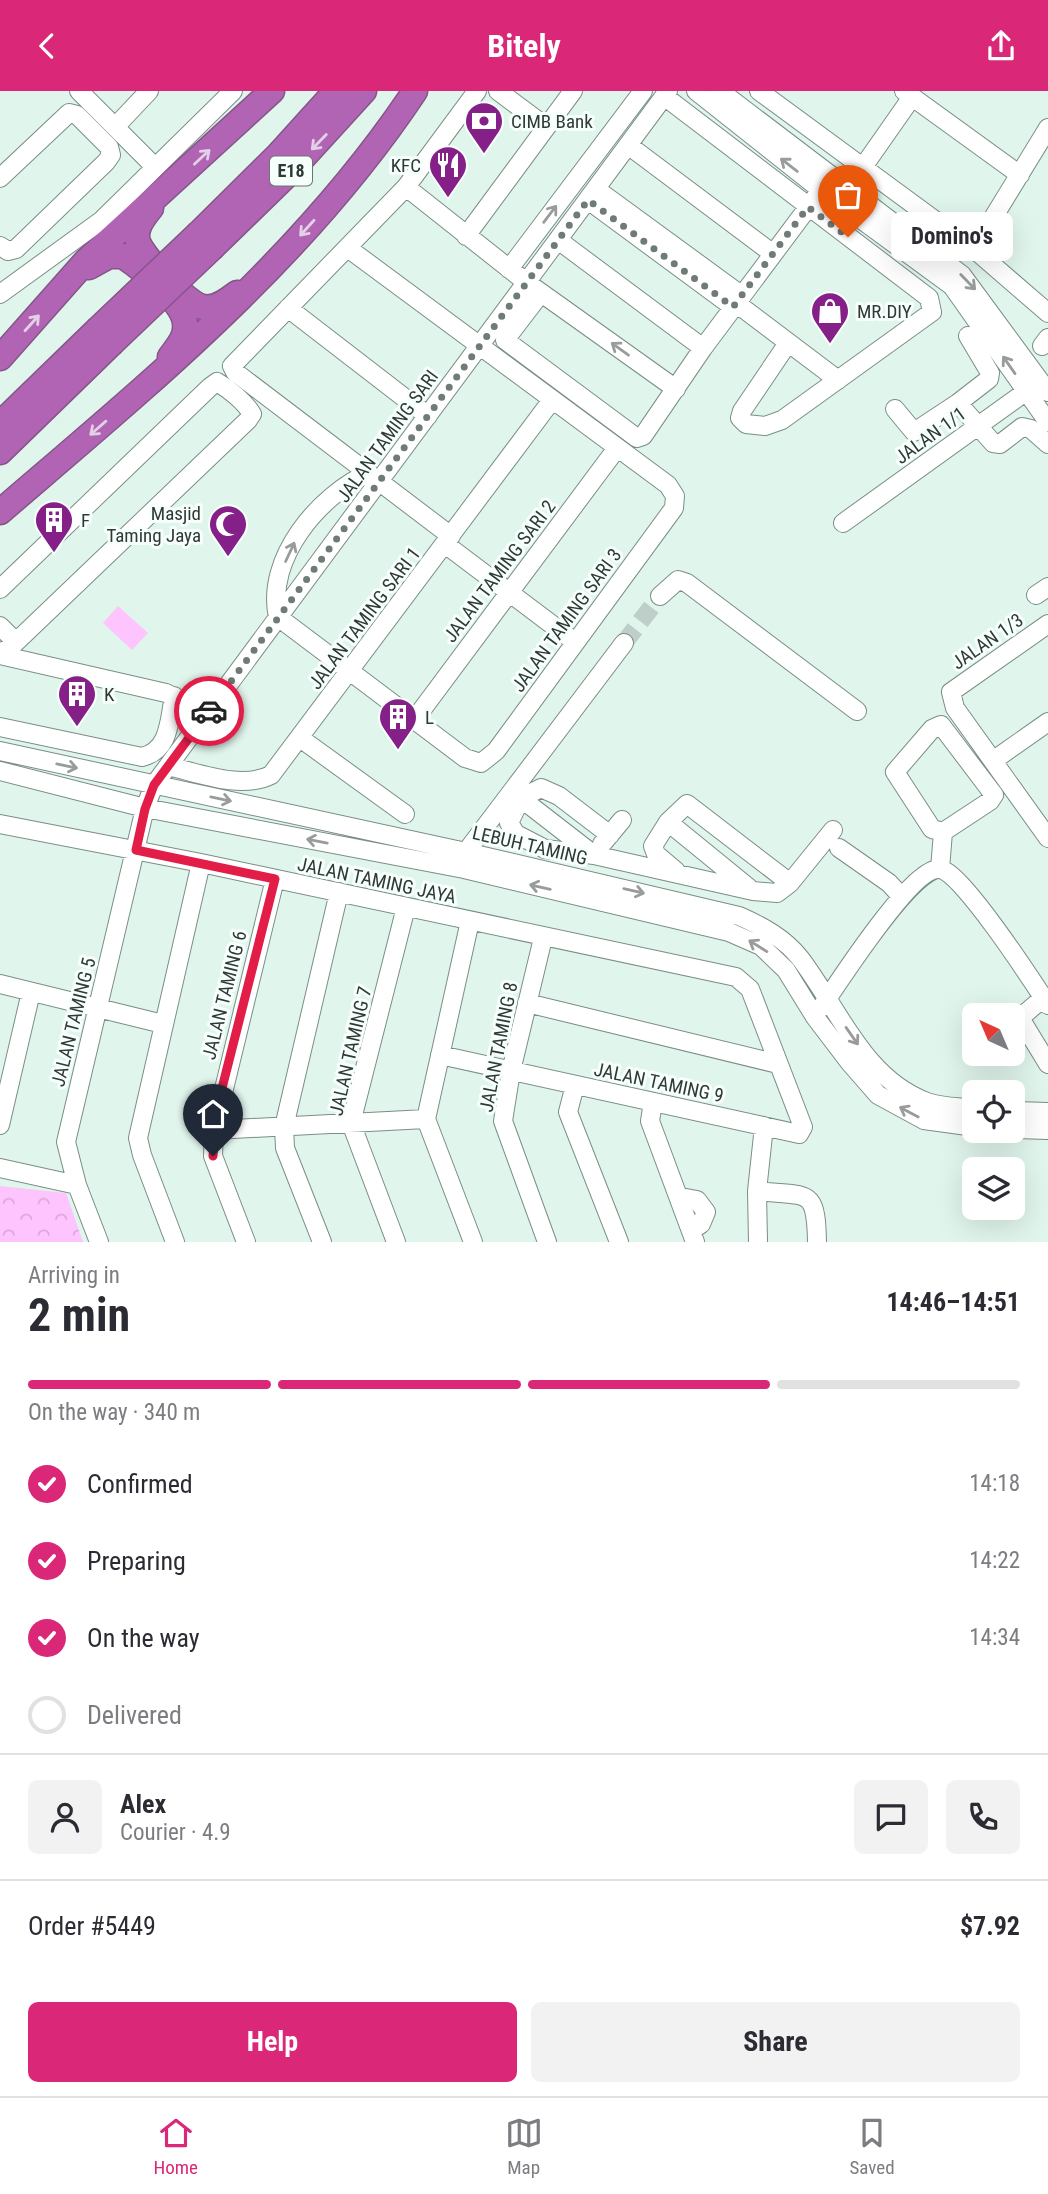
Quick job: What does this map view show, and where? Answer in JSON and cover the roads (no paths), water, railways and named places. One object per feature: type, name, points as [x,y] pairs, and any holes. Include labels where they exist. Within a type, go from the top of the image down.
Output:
[{"type":"highway","points":[[0,358],[163,177],[272,91]]},
{"type":"highway","name":"E18","points":[[206,240],[336,91]]},
{"type":"highway","name":"E18","points":[[0,424],[104,337],[206,240],[291,171],[364,91]]},
{"type":"highway","points":[[0,512],[216,324],[359,169],[415,91]]},
{"type":"highway","points":[[163,177],[137,229],[138,241],[147,256],[189,301],[204,308],[220,306],[278,259]]},
{"type":"highway","points":[[64,288],[92,265],[108,256],[123,256],[181,309],[186,325],[183,340],[149,383]]},
{"type":"highway","name":"E18","points":[[0,452],[104,337]]},
{"type":"street","points":[[79,91],[163,177]]},
{"type":"street","points":[[115,127],[149,91]]},
{"type":"street","points":[[0,293],[163,177],[233,91]]},
{"type":"street","points":[[477,91],[406,187],[349,249],[232,366],[235,372],[374,477],[509,593],[575,642]]},
{"type":"street","points":[[498,91],[537,120]]},
{"type":"street","points":[[466,236],[573,91]]},
{"type":"street","points":[[509,269],[643,91]]},
{"type":"street","points":[[696,91],[825,184]]},
{"type":"street","points":[[720,91],[825,184],[952,286],[1038,388],[1047,416]]},
{"type":"street","points":[[759,91],[974,249],[1048,313]]},
{"type":"street","points":[[666,94],[808,207],[929,298],[932,312],[782,420],[765,426],[746,424],[740,418],[742,411],[789,343]]},
{"type":"street","name":"JALAN TAMING SARI","points":[[145,809],[154,785],[278,617],[374,477],[428,416],[666,94]]},
{"type":"street","points":[[863,167],[908,94],[1020,175]]},
{"type":"street","points":[[0,178],[69,113],[77,115],[110,147],[111,155],[106,162],[16,249],[8,251],[0,246]]},
{"type":"street","points":[[974,249],[1048,128]]},
{"type":"street","points":[[628,145],[772,253]]},
{"type":"street","points":[[541,293],[505,340],[632,436],[643,436],[703,348],[825,184]]},
{"type":"street","points":[[406,187],[526,282],[676,389]]},
{"type":"street","points":[[592,194],[838,380]]},
{"type":"street","points":[[558,240],[703,348]]},
{"type":"street","points":[[349,249],[617,448]]},
{"type":"street","points":[[288,308],[428,416]]},
{"type":"street","points":[[895,409],[914,432],[989,379],[990,373],[968,336]]},
{"type":"street","points":[[0,589],[210,387],[217,382],[249,408],[252,414],[248,420],[0,655]]},
{"type":"street","name":"JALAN 1/1","points":[[843,523],[976,427],[1038,388]]},
{"type":"street","name":"JALAN TAMING SARI 1","points":[[168,767],[238,781],[262,780],[278,768],[552,400]]},
{"type":"street","points":[[958,403],[976,427],[993,443],[1000,444],[1021,427],[1031,429],[1048,444]]},
{"type":"street","name":"JALAN TAMING SARI 3","points":[[415,719],[465,758],[481,763],[496,751],[674,509],[675,496],[668,485],[617,448]]},
{"type":"street","name":"JALAN TAMING SARI 2","points":[[415,719],[617,448]]},
{"type":"street","points":[[374,477],[334,493],[291,547],[277,584],[278,617],[415,719]]},
{"type":"street","points":[[660,596],[678,580],[687,583],[857,711]]},
{"type":"street","name":"JALAN 1/3","points":[[994,760],[955,708],[951,692],[1048,624]]},
{"type":"street","points":[[0,625],[16,642]]},
{"type":"street","points":[[465,860],[516,795],[624,643]]},
{"type":"street","points":[[0,655],[174,696],[206,715]]},
{"type":"street","points":[[0,727],[142,757],[154,754],[164,745],[174,696]]},
{"type":"street","points":[[1046,830],[994,760],[1048,722]]},
{"type":"street","points":[[941,725],[994,795],[990,801],[943,832],[932,829],[895,772],[932,729],[941,725]]},
{"type":"street","points":[[300,738],[405,814]]},
{"type":"street","name":"LEBUH TAMING","points":[[0,751],[465,860],[739,916],[770,930],[799,957],[861,1050],[891,1083],[928,1102],[962,1107]]},
{"type":"street","name":"LEBUH TAMING","points":[[0,771],[145,809],[465,860],[740,937],[761,946],[786,970],[815,1017],[878,1095],[924,1119],[962,1124]]},
{"type":"street","points":[[516,795],[541,788],[559,796],[610,835]]},
{"type":"street","points":[[516,795],[509,823],[516,834],[545,849],[594,855],[753,891],[777,893],[790,883],[833,830]]},
{"type":"street","points":[[516,795],[594,855]]},
{"type":"street","points":[[637,865],[668,822],[687,804],[790,883]]},
{"type":"street","name":"JALAN TAMING 5","points":[[99,1242],[77,1185],[66,1142],[145,809]]},
{"type":"street","points":[[594,855],[622,820]]},
{"type":"street","points":[[668,822],[753,891]]},
{"type":"street","name":"JALAN TAMING JAYA","points":[[0,824],[339,892],[744,981],[750,989],[778,1064]]},
{"type":"street","points":[[940,869],[943,832]]},
{"type":"street","points":[[653,846],[656,854],[678,874]]},
{"type":"street","points":[[839,848],[889,883],[901,896]]},
{"type":"street","points":[[175,1242],[138,1138],[201,863]]},
{"type":"street","points":[[815,1017],[901,896],[928,870],[940,869],[951,873],[967,890],[1046,1001],[1020,1018],[1048,1064]]},
{"type":"street","name":"JALAN TAMING 6","points":[[246,1242],[213,1156],[214,1131],[275,879]]},
{"type":"street","points":[[322,1242],[285,1148],[284,1127],[339,892]]},
{"type":"street","name":"JALAN TAMING 7","points":[[396,1242],[351,1123],[406,907]]},
{"type":"street","points":[[470,921],[426,1119],[473,1242]]},
{"type":"street","name":"JALAN TAMING 8","points":[[543,938],[511,1071],[503,1121],[547,1242]]},
{"type":"street","points":[[0,984],[163,1024]]},
{"type":"street","points":[[0,1125],[32,992]]},
{"type":"street","points":[[527,1003],[778,1064]]},
{"type":"street","name":"JALAN TAMING 9","points":[[440,1055],[799,1134],[803,1127],[778,1064]]},
{"type":"street","points":[[575,1085],[568,1112],[618,1242]]},
{"type":"street","points":[[653,1102],[649,1121],[680,1200],[690,1238]]},
{"type":"street","points":[[1025,1111],[1048,1112]]},
{"type":"street","points":[[214,1131],[426,1119]]},
{"type":"street","points":[[758,1242],[757,1191],[764,1126]]},
{"type":"street","points":[[1025,1130],[1048,1131]]},
{"type":"street","points":[[0,1168],[77,1185]]},
{"type":"street","points":[[757,1191],[803,1196],[812,1201],[816,1210],[817,1242]]},
{"type":"tunnel","points":[[624,643],[660,596]]},
{"type":"place","name":"CIMB Bank","points":[[484,155]]},
{"type":"place","name":"KFC","points":[[448,199]]},
{"type":"place","name":"Domino's","points":[[848,237]]},
{"type":"place","name":"MR.DIY","points":[[830,345]]},
{"type":"place","name":"F","points":[[54,554]]},
{"type":"place","name":"Masjid Taming Jaya","points":[[228,558]]},
{"type":"place","name":"K","points":[[77,728]]},
{"type":"place","name":"L","points":[[398,751]]}]
